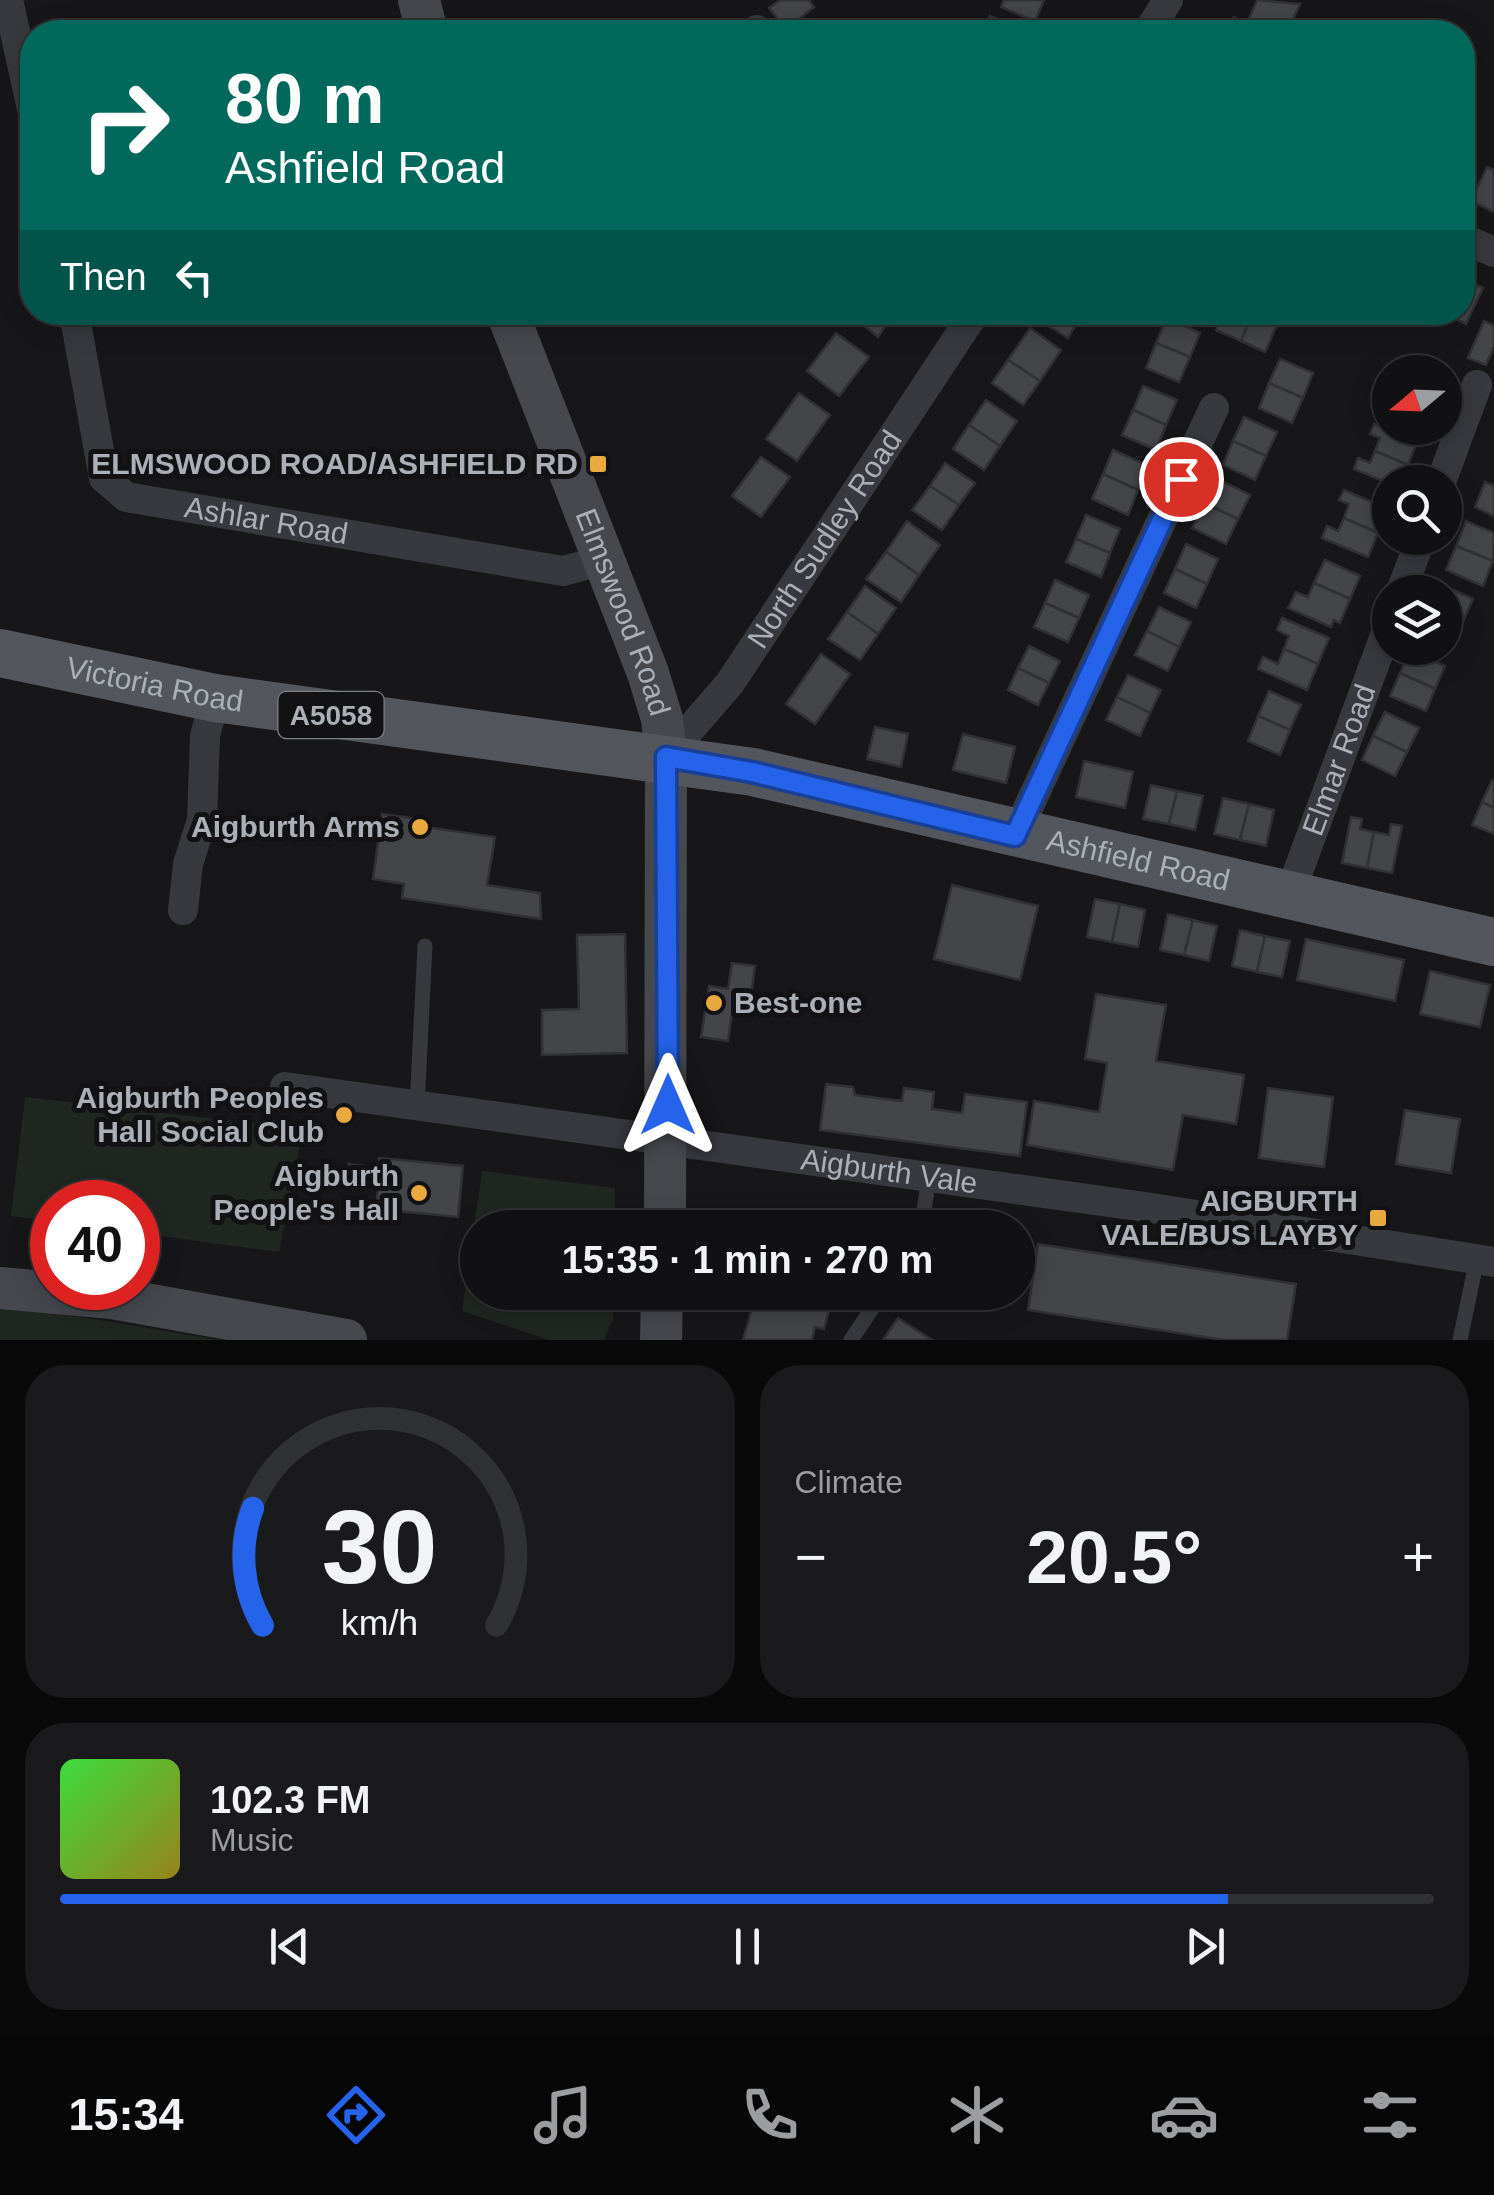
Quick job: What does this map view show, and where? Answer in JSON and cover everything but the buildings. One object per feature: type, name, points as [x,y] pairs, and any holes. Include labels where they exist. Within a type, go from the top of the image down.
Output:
[{"type":"main road","name":"Victoria Road","points":[[0,653],[214,698],[577,752],[666,757]]},
{"type":"main road","name":"Ashfield Road","points":[[666,757],[752,772],[1015,836],[1493,938]]},
{"type":"street","points":[[8,0],[20,54]]},
{"type":"street","name":"Ashlar Road","points":[[76,325],[104,478],[126,497],[563,571],[601,561]]},
{"type":"street","name":"Elmswood Road","points":[[513,325],[656,695],[666,757],[666,1210]]},
{"type":"street","name":"North Sudley Road","points":[[666,757],[730,683],[961,325]]},
{"type":"street","points":[[1447,465],[1477,386]]},
{"type":"street","points":[[1015,836],[1214,408]]},
{"type":"street","name":"Elmar Road","points":[[1289,896],[1374,665]]},
{"type":"street","points":[[183,910],[188,864],[202,820],[206,736],[214,698]]},
{"type":"street","name":"Aigburth Vale","points":[[285,1087],[1486,1261]]},
{"type":"street","points":[[0,1288],[112,1298],[346,1340]]},
{"type":"street","points":[[661,1340],[662,1310]]},
{"type":"lane","points":[[417,1107],[425,946]]},
{"type":"lane","points":[[924,1210],[929,1179]]},
{"type":"lane","points":[[1460,1340],[1486,1261]]},
{"type":"lane","points":[[852,1340],[871,1310]]},
{"type":"shaded area","points":[[25,1097],[303,1129],[279,1252],[160,1236],[160,1180],[30,1180],[30,1218],[11,1216]]},
{"type":"shaded area","points":[[482,1171],[615,1188],[614,1210],[476,1210]]},
{"type":"shaded area","points":[[0,1308],[52,1312],[220,1340],[0,1340]]},
{"type":"shaded area","points":[[613,1310],[613,1319],[604,1340],[549,1340],[462,1311]]},
{"type":"place","name":"ELMSWOOD ROAD/ASHFIELD RD","points":[[598,464]]},
{"type":"place","name":"Aigburth Arms","points":[[420,827]]},
{"type":"place","name":"Best-one","points":[[714,1003]]},
{"type":"place","name":"Aigburth Peoples Hall Social Club","points":[[344,1115]]},
{"type":"place","name":"Aigburth People's Hall","points":[[419,1193]]},
{"type":"place","name":"AIGBURTH VALE/BUS LAYBY","points":[[1378,1218]]},
{"type":"route","points":[[668,1105],[666,757],[752,772],[1015,836],[1181,479]]}]
